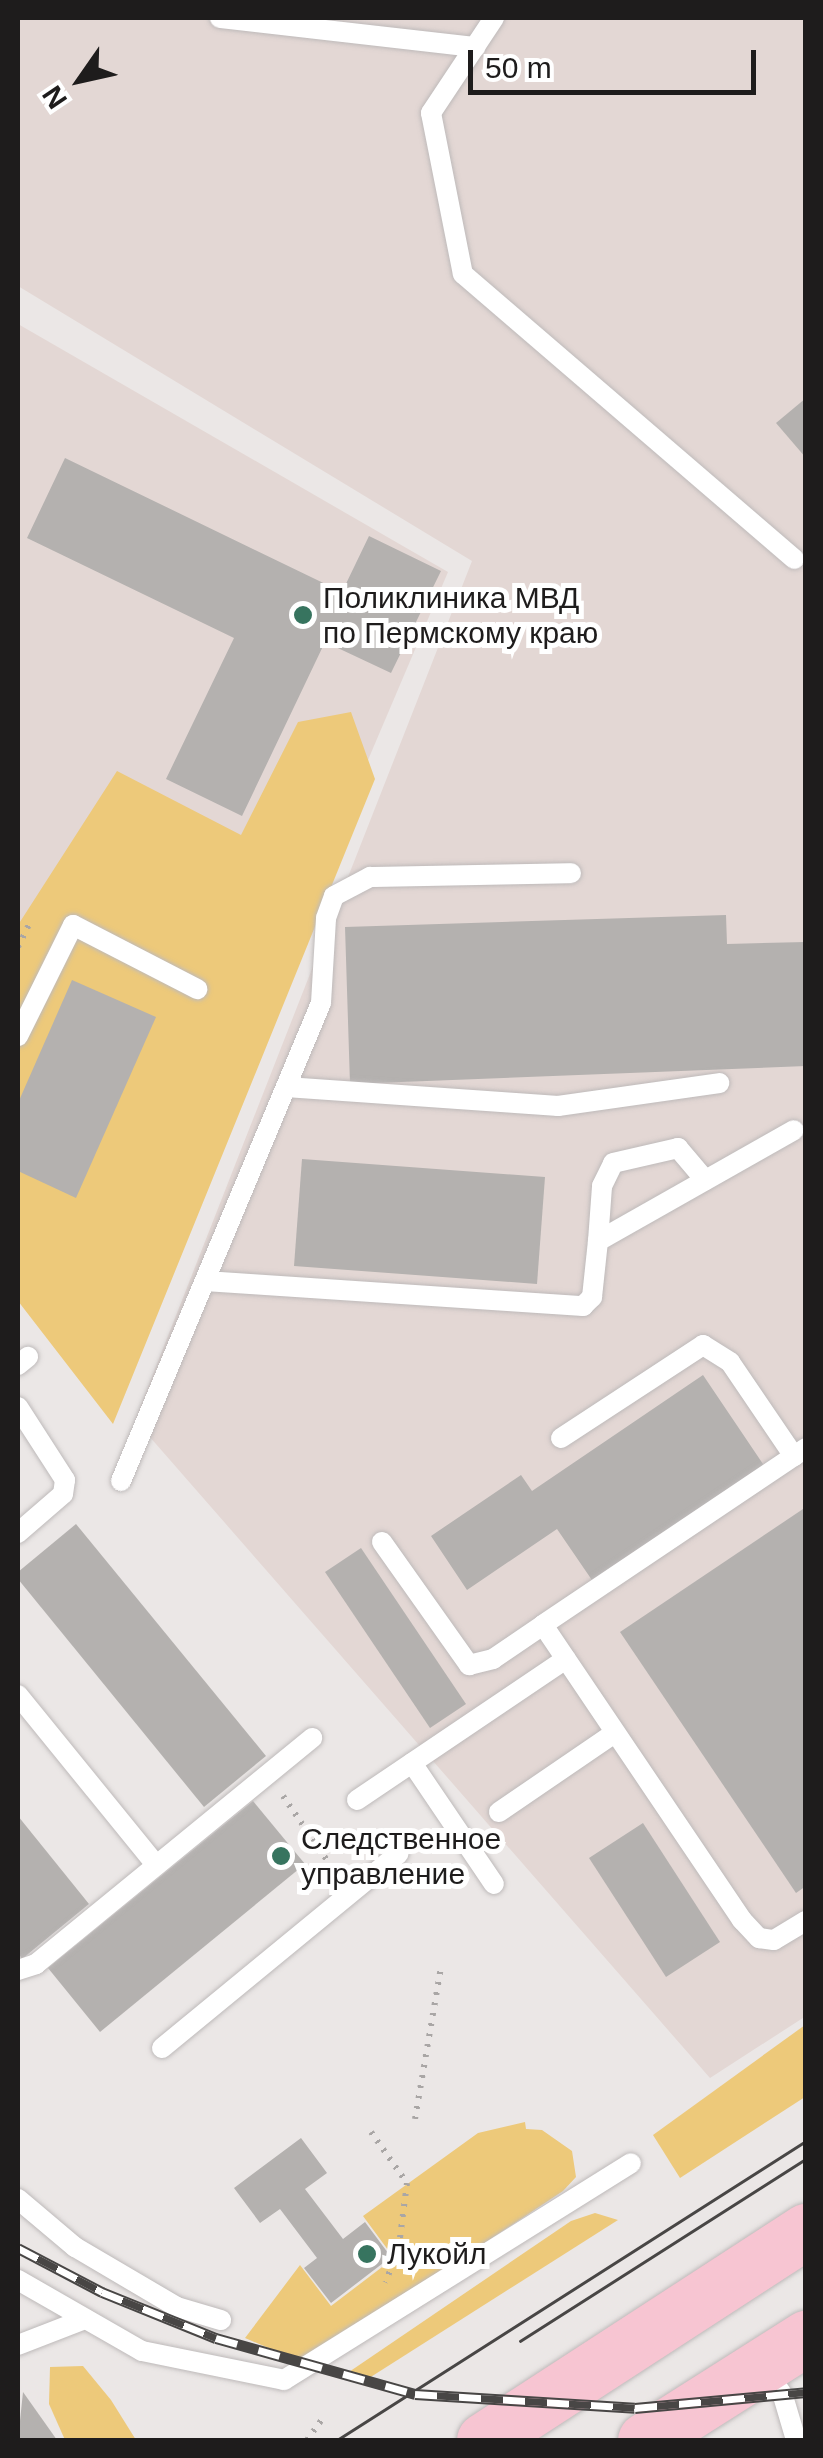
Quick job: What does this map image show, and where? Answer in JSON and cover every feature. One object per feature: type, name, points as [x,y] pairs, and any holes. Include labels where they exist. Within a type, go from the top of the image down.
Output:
[{"type":"main road","points":[[484,2440],[806,2231]]},
{"type":"main road","points":[[645,2440],[784,2352]]},
{"type":"lane","points":[[220,18],[475,47]]},
{"type":"lane","points":[[494,18],[431,113],[463,274],[794,559]]},
{"type":"lane","points":[[121,1481],[321,1003],[326,918],[334,896],[350,882],[571,872]]},
{"type":"lane","points":[[18,1036],[73,926],[197,988]]},
{"type":"lane","points":[[286,1087],[558,1106],[719,1082]]},
{"type":"lane","points":[[598,1241],[794,1130]]},
{"type":"lane","points":[[205,1281],[570,1307],[592,1297],[602,1186],[614,1163],[678,1148],[705,1180]]},
{"type":"lane","points":[[382,1542],[469,1665],[493,1659],[799,1452],[730,1362],[703,1346],[561,1438]]},
{"type":"lane","points":[[18,1406],[65,1480],[63,1494],[18,1534]]},
{"type":"lane","points":[[543,1626],[759,1938],[774,1940],[806,1921]]},
{"type":"lane","points":[[357,1800],[566,1659]]},
{"type":"lane","points":[[18,1695],[156,1866]]},
{"type":"lane","points":[[499,1812],[616,1733]]},
{"type":"lane","points":[[18,1970],[36,1964],[312,1738]]},
{"type":"lane","points":[[412,1763],[494,1884]]},
{"type":"lane","points":[[162,2048],[398,1854]]},
{"type":"lane","points":[[18,2280],[142,2352],[284,2380],[631,2163]]},
{"type":"lane","points":[[18,2199],[75,2247],[177,2307],[220,2320]]},
{"type":"lane","points":[[18,2345],[85,2319]]},
{"type":"lane","points":[[784,2352],[783,2396],[796,2440]]},
{"type":"path","points":[[18,947],[30,922]]},
{"type":"path","points":[[268,1774],[350,1894]]},
{"type":"path","points":[[414,2118],[442,1967]]},
{"type":"path","points":[[371,2132],[407,2183],[398,2253],[377,2300],[382,2320]]},
{"type":"path","points":[[307,2440],[324,2417]]},
{"type":"shaded area","points":[[18,18],[805,18],[806,2016],[710,2078],[135,1420],[472,561],[18,286]]},
{"type":"shaded area","points":[[18,324],[448,572],[291,941],[18,978]]},
{"type":"shaded area","points":[[351,712],[375,779],[113,1424],[18,1301],[18,925],[117,771],[241,835],[298,722]]},
{"type":"shaded area","points":[[805,2025],[805,2097],[680,2178],[653,2135]]},
{"type":"shaded area","points":[[525,2122],[526,2129],[542,2130],[572,2151],[576,2177],[563,2191],[314,2356],[299,2361],[245,2338],[300,2265],[331,2306],[394,2258],[363,2216],[478,2133]]},
{"type":"shaded area","points":[[595,2213],[618,2220],[366,2380],[346,2374],[571,2221]]},
{"type":"shaded area","points":[[83,2366],[136,2440],[65,2440],[49,2404],[50,2367]]},
{"type":"building","points":[[806,398],[806,458],[776,423]]},
{"type":"building","name":"Поликлиника МВД по Пермскому краю","points":[[65,458],[342,592],[369,536],[441,571],[391,673],[325,642],[242,816],[166,779],[234,638],[27,538]]},
{"type":"building","points":[[726,915],[727,944],[806,942],[806,1066],[350,1084],[345,927]]},
{"type":"building","points":[[72,980],[156,1017],[76,1198],[18,1171],[18,1103]]},
{"type":"building","points":[[302,1159],[545,1177],[537,1284],[294,1266]]},
{"type":"building","points":[[703,1375],[767,1470],[596,1586],[557,1529],[467,1590],[431,1536],[521,1475],[532,1491]]},
{"type":"building","points":[[806,1507],[806,1886],[796,1893],[620,1632]]},
{"type":"building","points":[[76,1524],[266,1756],[204,1807],[18,1579],[18,1572]]},
{"type":"building","points":[[361,1548],[466,1704],[430,1728],[325,1572]]},
{"type":"building","points":[[253,1801],[305,1864],[100,2032],[48,1968]]},
{"type":"building","points":[[18,1816],[89,1904],[22,1959],[18,1953]]},
{"type":"building","points":[[643,1823],[720,1942],[666,1977],[589,1858]]},
{"type":"building","points":[[301,2138],[327,2173],[305,2189],[343,2239],[365,2222],[391,2257],[331,2303],[304,2268],[317,2258],[280,2209],[260,2223],[234,2188]]},
{"type":"building","points":[[23,2392],[57,2440],[18,2440]]},
{"type":"tram line","points":[[337,2440],[806,2141]]},
{"type":"tram line","points":[[520,2341],[806,2159]]},
{"type":"railway","points":[[18,2248],[102,2292],[216,2338],[415,2394],[635,2408],[806,2392]]},
{"type":"place","name":"Поликлиника МВД по Пермскому краю","points":[[303,615]]},
{"type":"place","name":"Следственное управление","points":[[281,1856]]},
{"type":"place","name":"Лукойл","points":[[367,2254]]}]
